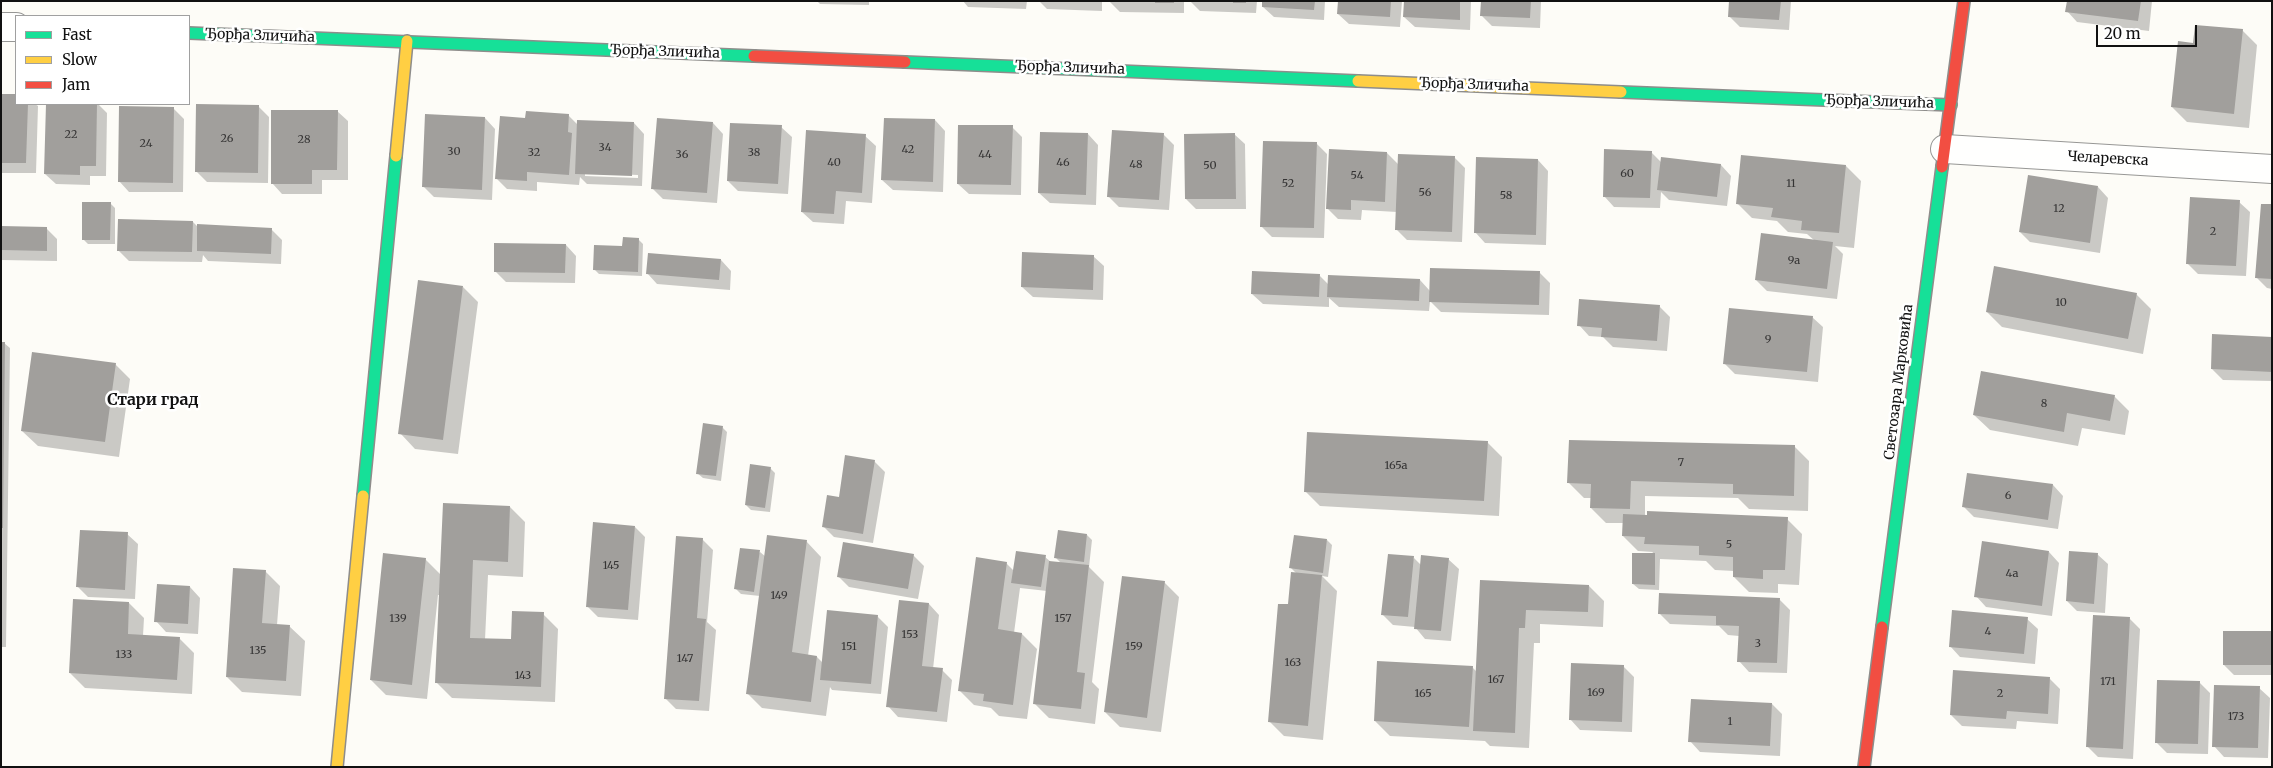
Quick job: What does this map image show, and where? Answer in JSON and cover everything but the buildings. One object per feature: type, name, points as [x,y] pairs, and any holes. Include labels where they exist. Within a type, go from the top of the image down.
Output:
[{"type":"street","name":"Светозара Марковића","points":[[1864,767],[1964,1]]},
{"type":"street","points":[[1,27],[15,28]]},
{"type":"street","name":"Ђорђа Зличића","points":[[190,33],[1950,105]]},
{"type":"street","points":[[337,767],[407,41]]},
{"type":"street","name":"Челаревска","points":[[1945,150],[2272,169]]},
{"type":"traffic: fast","points":[[190,33],[754,56]]},
{"type":"traffic: fast","points":[[905,62],[1358,81]]},
{"type":"traffic: fast","points":[[1621,92],[1951,105]]},
{"type":"traffic: fast","points":[[363,496],[396,156]]},
{"type":"traffic: fast","points":[[1882,627],[1942,167]]},
{"type":"traffic: slow","points":[[396,156],[407,41]]},
{"type":"traffic: slow","points":[[1358,81],[1621,92]]},
{"type":"traffic: slow","points":[[337,767],[363,496]]},
{"type":"traffic: jam","points":[[1942,167],[1964,1]]},
{"type":"traffic: jam","points":[[754,56],[905,62]]},
{"type":"traffic: jam","points":[[1864,767],[1882,627]]},
{"type":"district","name":"Стари град","points":[[153,400]]}]
